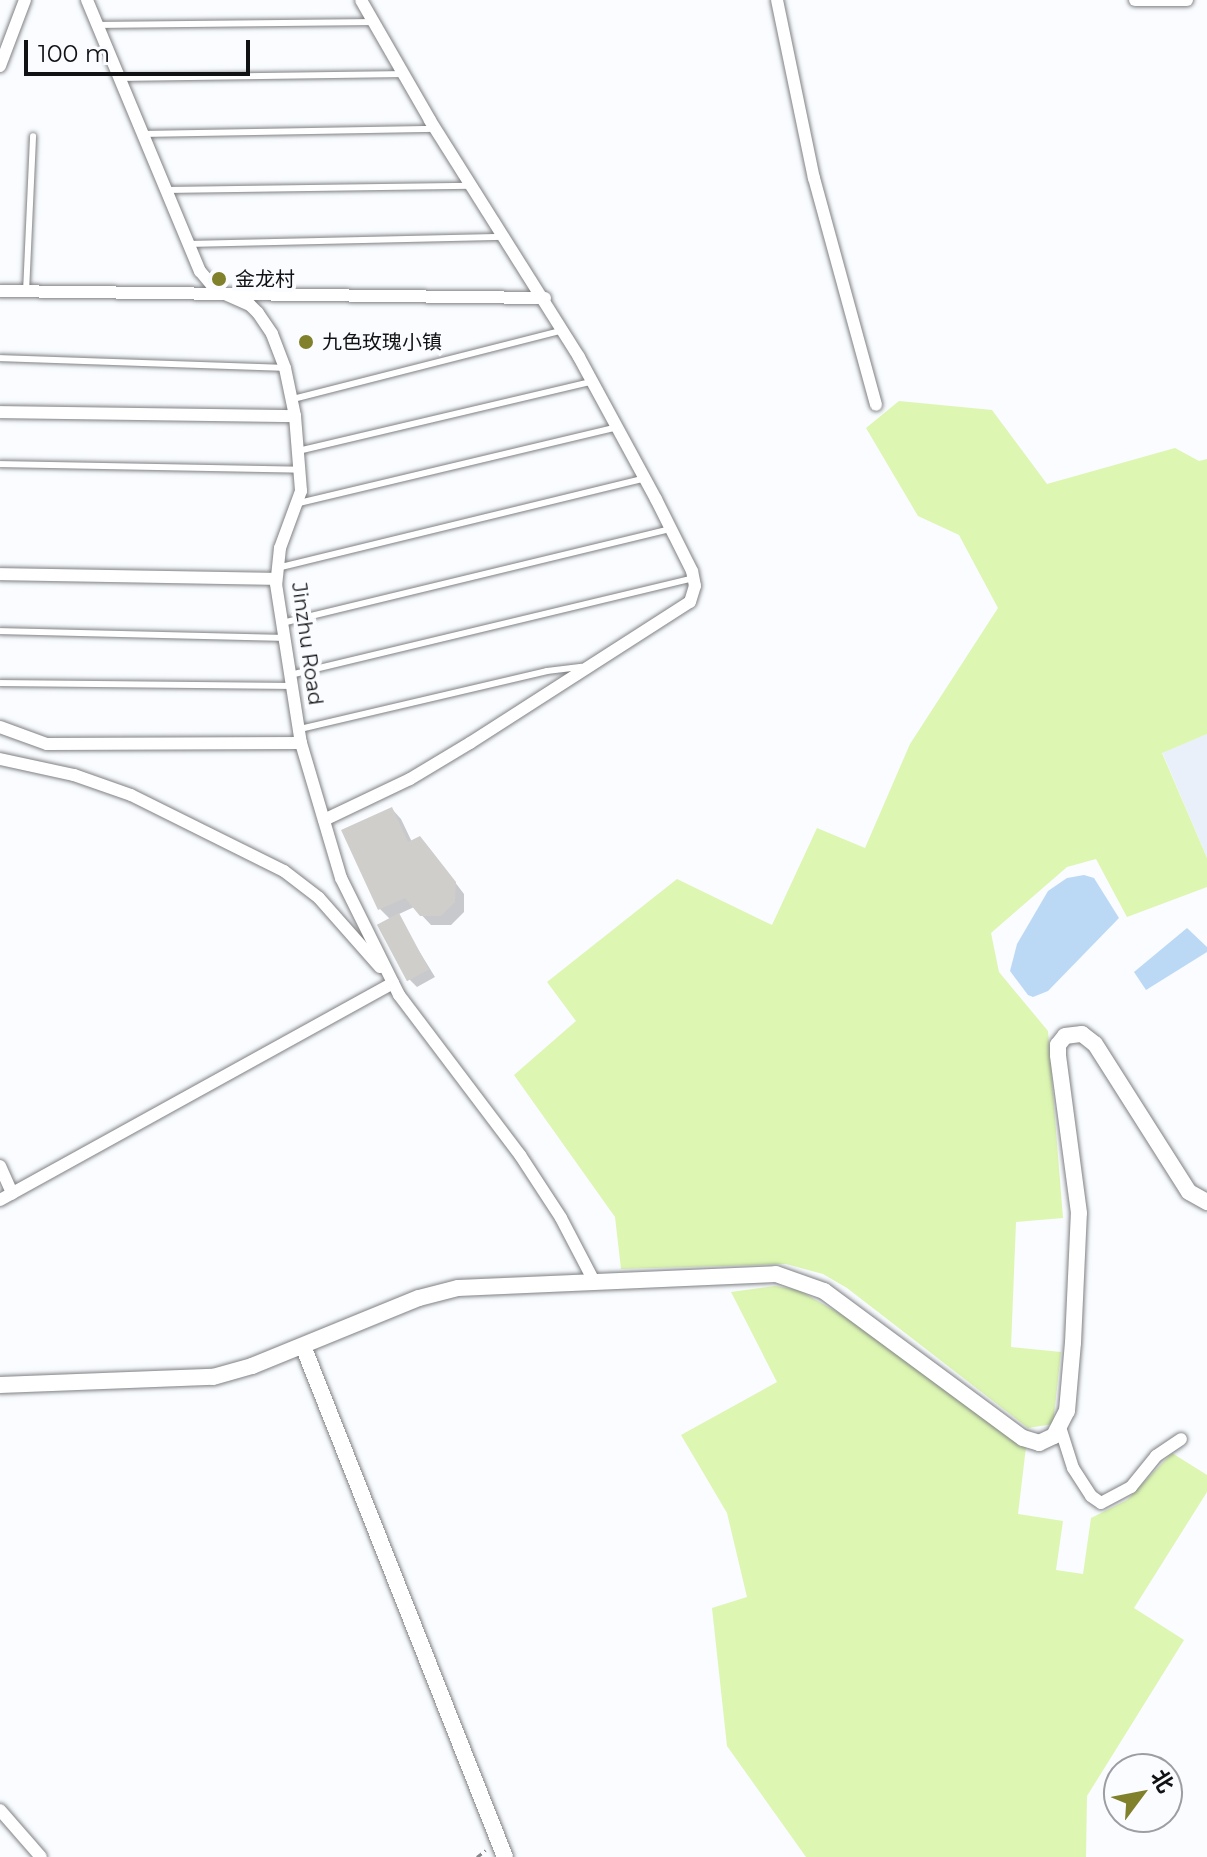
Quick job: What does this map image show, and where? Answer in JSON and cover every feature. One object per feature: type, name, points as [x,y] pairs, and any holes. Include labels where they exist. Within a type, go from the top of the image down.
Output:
[{"type":"main road","points":[[0,1385],[200,1379],[239,1370],[419,1298],[480,1285],[787,1275],[824,1291],[1023,1438],[1045,1442],[1060,1427],[1069,1390],[1079,1213],[1058,1055],[1061,1040],[1076,1033],[1095,1044],[1189,1192],[1207,1202]]},
{"type":"main road","points":[[303,1346],[505,1857]]},
{"type":"street","points":[[0,66],[25,0]]},
{"type":"street","name":"Jinzhu Road","points":[[87,0],[188,244],[207,281],[226,296],[250,305],[258,313],[272,334],[285,368],[293,399],[300,470],[299,503],[280,548],[277,574],[282,623],[300,736],[341,878],[391,979],[543,1188],[594,1281]]},
{"type":"street","points":[[324,820],[441,761],[690,602],[694,578],[646,478],[564,330],[436,129],[361,0]]},
{"type":"street","points":[[777,0],[814,178],[876,405]]},
{"type":"street","points":[[1135,0],[1187,0]]},
{"type":"street","points":[[0,291],[545,298]]},
{"type":"street","points":[[0,412],[295,416]]},
{"type":"street","points":[[0,574],[277,574]]},
{"type":"street","points":[[0,727],[47,744],[300,736]]},
{"type":"street","points":[[0,759],[103,784],[284,871],[319,898],[362,950],[391,979],[0,1200]]},
{"type":"street","points":[[0,1166],[12,1193]]},
{"type":"street","points":[[1060,1427],[1073,1468],[1091,1496],[1101,1503],[1131,1487],[1156,1456],[1181,1439]]},
{"type":"street","points":[[0,1810],[41,1857]]},
{"type":"lane","points":[[97,25],[373,22]]},
{"type":"lane","points":[[120,78],[403,74]]},
{"type":"lane","points":[[143,134],[436,129]]},
{"type":"lane","points":[[26,292],[33,136]]},
{"type":"lane","points":[[167,190],[473,186]]},
{"type":"lane","points":[[188,244],[506,237]]},
{"type":"lane","points":[[293,399],[564,330]]},
{"type":"lane","points":[[0,358],[285,368]]},
{"type":"lane","points":[[298,451],[593,381]]},
{"type":"lane","points":[[299,503],[619,427]]},
{"type":"lane","points":[[0,464],[300,470]]},
{"type":"lane","points":[[277,574],[646,478]]},
{"type":"lane","points":[[282,623],[671,529]]},
{"type":"lane","points":[[0,683],[291,681],[694,578]]},
{"type":"lane","points":[[0,631],[285,638]]},
{"type":"lane","points":[[300,736],[547,671],[589,666]]},
{"type":"shaded area","points":[[1207,734],[1207,858],[1162,752]]},
{"type":"green space","points":[[899,401],[992,410],[1047,484],[1175,448],[1199,461],[1207,459],[1207,734],[1162,753],[1207,858],[1207,887],[1127,917],[1096,859],[1067,867],[991,933],[999,972],[1048,1031],[1063,1218],[1016,1222],[1011,1347],[1061,1352],[1053,1424],[1028,1428],[847,1288],[823,1274],[786,1264],[621,1269],[615,1217],[514,1075],[576,1021],[547,982],[677,879],[772,925],[817,828],[865,848],[910,744],[998,608],[959,535],[918,516],[866,428]]},
{"type":"green space","points":[[775,1286],[798,1290],[853,1321],[1026,1447],[1018,1514],[1063,1521],[1056,1570],[1083,1574],[1091,1518],[1127,1500],[1172,1453],[1207,1475],[1207,1492],[1134,1608],[1184,1640],[1114,1753],[1103,1753],[1103,1770],[1087,1796],[1086,1857],[806,1857],[727,1746],[712,1608],[747,1597],[727,1513],[681,1435],[777,1382],[731,1292]]},
{"type":"water","points":[[1084,875],[1094,878],[1119,918],[1048,991],[1033,997],[1028,995],[1010,971],[1017,944],[1048,891],[1067,878]]},
{"type":"water","points":[[1187,928],[1207,947],[1207,952],[1146,990],[1134,972]]},
{"type":"building","points":[[392,807],[408,842],[420,836],[456,882],[455,902],[441,916],[420,916],[405,898],[378,910],[341,830]]},
{"type":"building","points":[[399,913],[429,970],[407,981],[377,925]]},
{"type":"place","name":"金龙村","points":[[219,279]]},
{"type":"place","name":"九色玫瑰小镇","points":[[306,342]]}]
